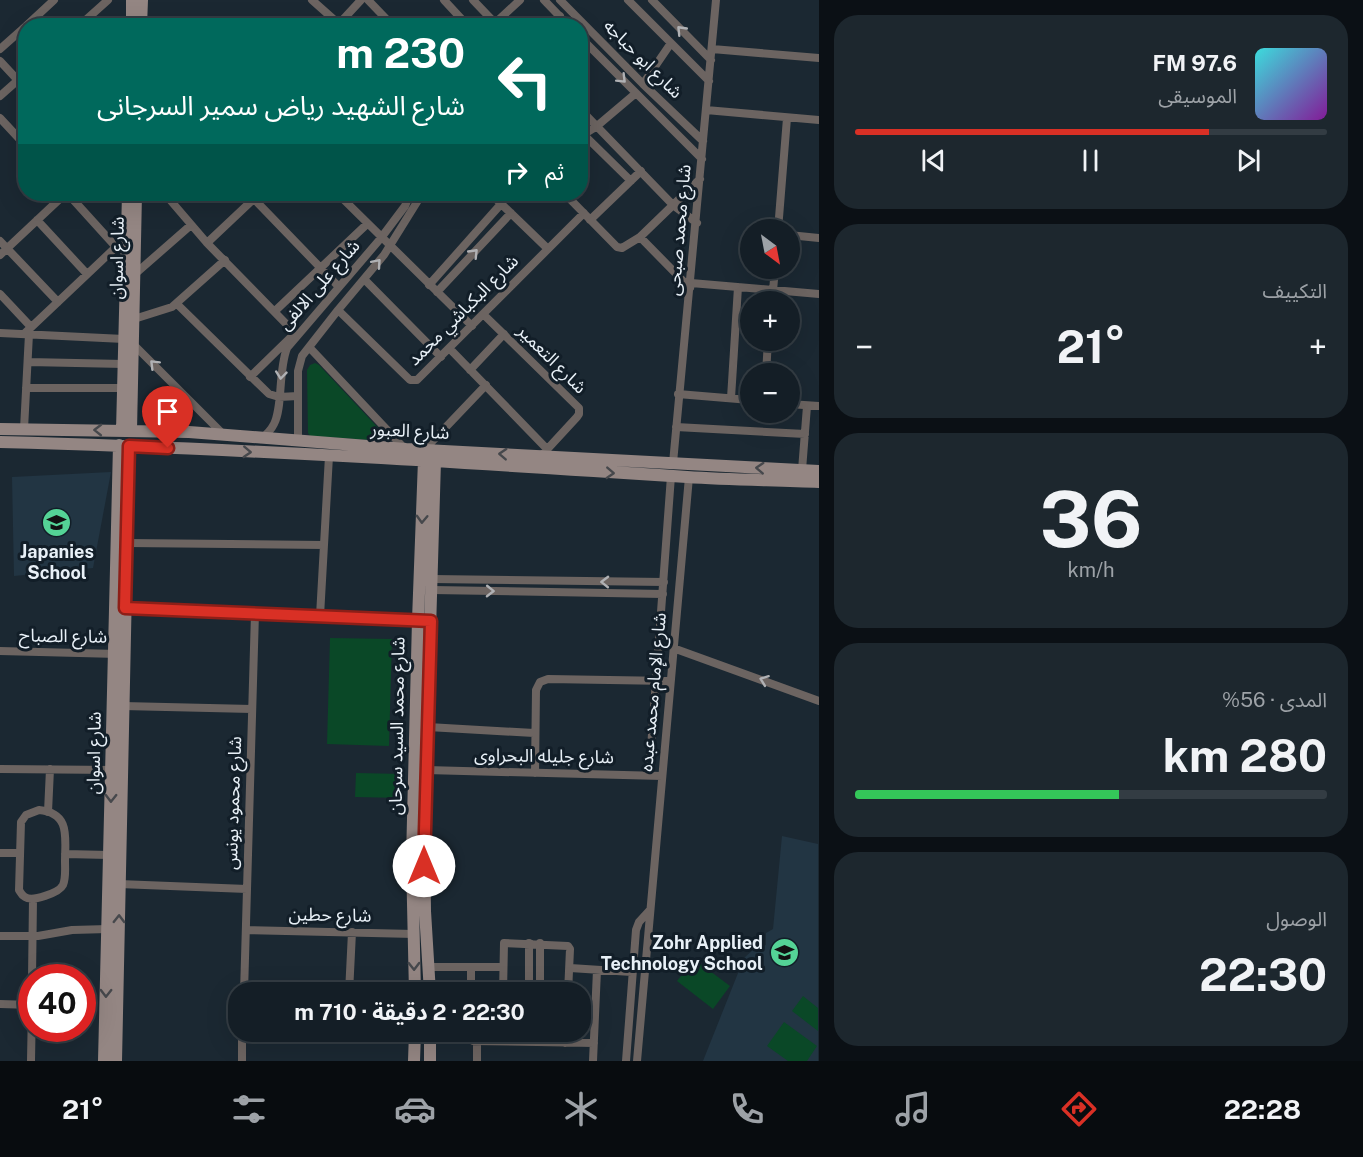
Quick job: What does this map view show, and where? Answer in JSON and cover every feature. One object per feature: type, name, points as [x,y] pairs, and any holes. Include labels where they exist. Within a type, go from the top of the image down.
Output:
[{"type":"street","points":[[35,18],[54,0]]},
{"type":"street","points":[[88,18],[108,0]]},
{"type":"street","points":[[132,0],[132,18]]},
{"type":"street","points":[[141,18],[142,0]]},
{"type":"street","points":[[312,0],[331,18]]},
{"type":"street","points":[[344,18],[361,0]]},
{"type":"street","points":[[368,0],[385,18]]},
{"type":"street","points":[[444,0],[461,18]]},
{"type":"street","points":[[473,0],[489,18]]},
{"type":"street","points":[[500,18],[520,0]]},
{"type":"street","points":[[544,0],[560,16]]},
{"type":"street","name":"شارع ابو حباجه","points":[[560,0],[578,18]]},
{"type":"street","points":[[628,0],[709,81]]},
{"type":"street","points":[[652,0],[711,60]]},
{"type":"street","name":"شارع محمد صبحى","points":[[673,463],[716,0]]},
{"type":"street","name":"شارع ابو حباجه","points":[[588,28],[703,141]]},
{"type":"street","points":[[0,49],[18,33]]},
{"type":"street","points":[[643,84],[671,43]]},
{"type":"street","name":"شارع ابو حباجه","points":[[588,45],[702,159]]},
{"type":"street","points":[[712,49],[819,58]]},
{"type":"street","points":[[0,61],[17,80],[0,96]]},
{"type":"street","points":[[588,130],[597,126],[636,93]]},
{"type":"street","points":[[706,111],[819,120]]},
{"type":"street","points":[[588,117],[673,205],[697,223]]},
{"type":"street","points":[[0,118],[18,137]]},
{"type":"street","points":[[779,219],[787,118]]},
{"type":"street","points":[[588,140],[631,181]]},
{"type":"street","name":"شارع البكباشي محمد","points":[[338,310],[410,380],[414,381],[421,377],[548,249],[641,171]]},
{"type":"street","points":[[572,201],[617,247],[625,248],[640,237],[699,179]]},
{"type":"street","points":[[4,252],[59,201]]},
{"type":"street","points":[[28,332],[87,274],[121,247],[74,201]]},
{"type":"street","name":"شارع اسوان","points":[[127,201],[121,247],[129,341],[127,431]]},
{"type":"street","name":"شارع اسوان","points":[[127,431],[123,388],[124,364],[134,319],[136,201]]},
{"type":"street","points":[[171,201],[207,243],[296,333],[250,377]]},
{"type":"street","points":[[207,243],[251,201]]},
{"type":"street","points":[[262,201],[339,287]]},
{"type":"street","points":[[345,201],[472,326]]},
{"type":"street","name":"شارع على الالفى","points":[[261,439],[274,424],[277,416],[284,357],[296,333],[381,238],[407,201]]},
{"type":"street","name":"شارع على الالفى","points":[[298,442],[297,371],[302,356],[384,255],[418,201]]},
{"type":"street","points":[[498,201],[548,249]]},
{"type":"street","points":[[429,285],[501,204]]},
{"type":"street","points":[[437,292],[511,213]]},
{"type":"street","points":[[37,220],[87,274]]},
{"type":"street","points":[[275,311],[367,224]]},
{"type":"street","points":[[135,274],[191,225]]},
{"type":"street","points":[[800,236],[819,238]]},
{"type":"street","points":[[640,237],[691,285],[819,294]]},
{"type":"street","points":[[0,241],[4,252],[58,302]]},
{"type":"street","points":[[134,319],[177,304],[225,260]]},
{"type":"street","points":[[364,279],[441,357]]},
{"type":"street","points":[[773,290],[774,279]]},
{"type":"street","points":[[731,398],[738,287]]},
{"type":"street","points":[[0,294],[28,332],[24,429]]},
{"type":"street","points":[[177,304],[269,394],[279,397],[297,396]]},
{"type":"street","name":"شارع التعمير","points":[[483,314],[577,405],[580,411],[544,452]]},
{"type":"street","points":[[0,333],[28,332],[129,341],[226,436],[221,441],[225,451]]},
{"type":"street","points":[[470,370],[504,334]]},
{"type":"street","points":[[309,347],[406,449]]},
{"type":"street","points":[[449,348],[544,452]]},
{"type":"street","points":[[28,362],[124,364]]},
{"type":"street","points":[[428,457],[486,386]]},
{"type":"street","points":[[26,388],[123,388]]},
{"type":"street","points":[[678,394],[740,399]]},
{"type":"street","points":[[800,405],[819,406]]},
{"type":"street","points":[[794,473],[805,434],[807,406]]},
{"type":"street","points":[[676,427],[805,434]]},
{"type":"street","name":"شارع العبور","points":[[0,429],[189,432],[406,449],[428,457],[558,470],[689,477],[794,473]]},
{"type":"street","points":[[188,449],[193,438],[189,432]]},
{"type":"street","name":"شارع العبور","points":[[0,442],[329,456],[428,457],[544,452],[560,456],[818,476]]},
{"type":"street","name":"شارع اسوان","points":[[104,1061],[109,855],[123,706],[119,654],[125,608],[127,543],[124,446]]},
{"type":"street","name":"شارع اسوان","points":[[116,1061],[119,884],[117,770],[124,446]]},
{"type":"street","points":[[320,616],[329,456]]},
{"type":"street","points":[[558,470],[561,463],[560,456]]},
{"type":"street","name":"شارع محمد السيد سرحان","points":[[428,457],[432,585],[424,866],[430,982]]},
{"type":"street","name":"شارع محمد السيد سرحان","points":[[415,982],[412,859],[418,620],[428,457]]},
{"type":"street","points":[[583,458],[581,464],[585,471]]},
{"type":"street","name":"شارع الإمام محمد عبده","points":[[649,776],[670,476]]},
{"type":"street","name":"شارع الإمام محمد عبده","points":[[637,1061],[689,477]]},
{"type":"street","points":[[127,543],[324,545]]},
{"type":"street","points":[[432,585],[664,582]]},
{"type":"street","points":[[432,585],[663,594]]},
{"type":"street","points":[[125,608],[431,621]]},
{"type":"street","name":"شارع محمود يونس","points":[[244,982],[255,613]]},
{"type":"street","points":[[673,648],[819,701]]},
{"type":"street","name":"شارع الصباح","points":[[0,651],[119,654]]},
{"type":"street","points":[[535,773],[536,690],[540,682],[544,680],[670,681]]},
{"type":"street","points":[[123,706],[252,709]]},
{"type":"street","points":[[428,727],[534,733]]},
{"type":"street","points":[[0,769],[117,770]]},
{"type":"street","points":[[48,812],[50,769]]},
{"type":"street","name":"شارع جليله البحراوى","points":[[426,770],[662,776]]},
{"type":"street","points":[[35,811],[48,812],[60,819],[64,827],[64,882],[55,893],[33,899],[24,897],[19,890],[21,822],[23,818],[35,811]]},
{"type":"street","points":[[0,853],[20,853]]},
{"type":"street","points":[[65,854],[109,855]]},
{"type":"street","points":[[119,884],[247,889]]},
{"type":"street","points":[[32,964],[33,899]]},
{"type":"street","name":"شارع الإمام محمد عبده","points":[[626,1061],[636,930],[639,922],[650,910]]},
{"type":"street","points":[[0,936],[32,936],[76,929],[108,929]]},
{"type":"street","name":"شارع حطين","points":[[246,930],[414,933]]},
{"type":"street","points":[[350,982],[352,932]]},
{"type":"street","points":[[503,982],[504,943],[565,945],[570,949],[569,982]]},
{"type":"street","points":[[529,943],[529,982]]},
{"type":"street","points":[[540,944],[540,982]]},
{"type":"street","points":[[429,967],[503,967]]},
{"type":"street","points":[[471,967],[471,982]]},
{"type":"street","points":[[570,968],[632,972]]},
{"type":"street","points":[[593,1061],[597,970]]},
{"type":"street","points":[[0,1004],[18,1005]]},
{"type":"street","points":[[31,1042],[31,1061]]},
{"type":"street","points":[[242,1042],[242,1061]]},
{"type":"street","points":[[414,1061],[415,1042]]},
{"type":"street","points":[[430,1042],[430,1061]]},
{"type":"street","points":[[477,1042],[477,1061]]},
{"type":"street","points":[[540,1042],[594,1043]]},
{"type":"shaded area","name":"Japanies School","points":[[111,472],[93,568],[14,576],[12,477]]},
{"type":"shaded area","name":"Zohr Applied Technology School","points":[[782,836],[818,844],[818,1061],[703,1061],[744,958],[755,948],[766,945],[766,933],[773,929]]},
{"type":"green space","points":[[315,363],[382,432],[371,440],[310,436],[308,433],[307,370]]},
{"type":"green space","points":[[330,638],[392,639],[389,746],[327,744]]},
{"type":"green space","points":[[356,773],[403,774],[402,798],[355,797]]},
{"type":"green space","points":[[694,959],[730,986],[713,1009],[677,981]]},
{"type":"green space","points":[[803,996],[818,1008],[818,1031],[792,1011]]},
{"type":"green space","points":[[784,1022],[817,1046],[807,1061],[788,1061],[767,1046]]},
{"type":"place","name":"Japanies School","points":[[57,523]]},
{"type":"place","name":"Zohr Applied Technology School","points":[[784,953]]},
{"type":"route","points":[[168,448],[129,446],[125,608],[431,621],[424,866]]}]
